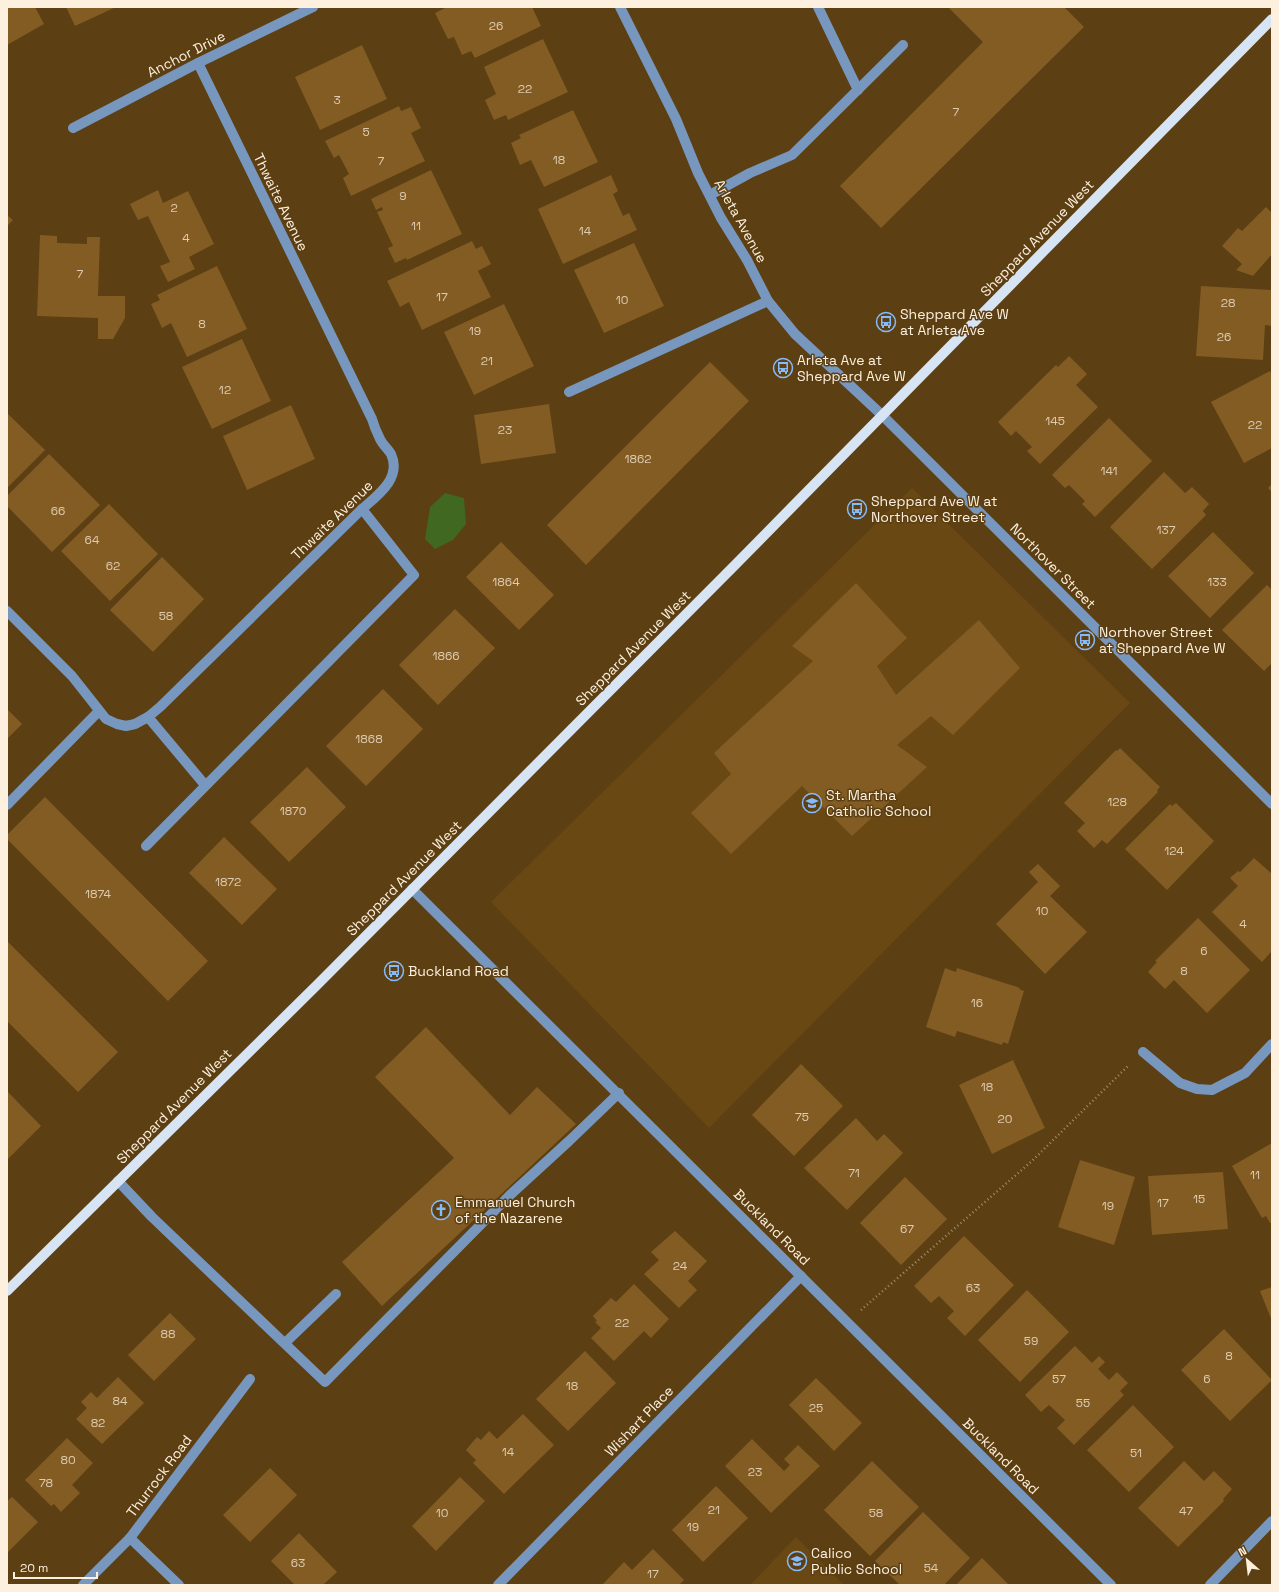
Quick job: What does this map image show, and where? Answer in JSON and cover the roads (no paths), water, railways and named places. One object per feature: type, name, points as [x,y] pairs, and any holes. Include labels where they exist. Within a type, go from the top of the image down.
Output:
[{"type":"main road","name":"Sheppard Avenue West","points":[[7,1291],[412,889],[883,416],[1272,19]]},
{"type":"street","name":"Anchor Drive","points":[[73,128],[198,63],[313,7]]},
{"type":"street","name":"Arleta Avenue","points":[[620,7],[676,119],[698,173],[721,218],[747,260],[768,301],[795,334],[883,416]]},
{"type":"street","points":[[818,7],[858,90]]},
{"type":"street","points":[[710,195],[750,173],[792,155],[903,45]]},
{"type":"street","name":"Thwaite Avenue","points":[[7,611],[72,676],[106,719],[126,726],[135,724],[148,717],[200,670],[362,509],[379,495],[390,482],[394,471],[394,464],[390,453],[380,440],[372,419],[198,63]]},
{"type":"street","points":[[569,392],[768,301]]},
{"type":"street","name":"Northover Street","points":[[883,416],[1272,804]]},
{"type":"street","points":[[146,846],[414,575],[362,509]]},
{"type":"street","points":[[7,805],[99,711]]},
{"type":"street","points":[[148,717],[205,785]]},
{"type":"street","name":"Buckland Road","points":[[412,889],[619,1093],[1112,1585]]},
{"type":"street","points":[[1143,1052],[1180,1083],[1197,1088],[1212,1090],[1245,1073],[1272,1044]]},
{"type":"street","points":[[118,1181],[152,1217],[325,1382],[510,1195],[619,1093]]},
{"type":"street","name":"Wishart Place","points":[[498,1585],[801,1276]]},
{"type":"street","points":[[284,1343],[336,1294]]},
{"type":"street","name":"Thurrock Road","points":[[83,1585],[130,1538],[250,1379]]},
{"type":"street","points":[[1210,1585],[1272,1520]]},
{"type":"street","points":[[130,1538],[179,1585]]},
{"type":"place","name":"Sheppard Ave W at Arleta Ave","points":[[886,322]]},
{"type":"place","name":"Arleta Ave at Sheppard Ave W","points":[[783,368]]},
{"type":"place","name":"Sheppard Ave W at Northover Street","points":[[857,509]]},
{"type":"place","name":"Northover Street at Sheppard Ave W","points":[[1085,640]]},
{"type":"place","name":"St. Martha Catholic School","points":[[812,803]]},
{"type":"place","name":"Buckland Road","points":[[394,971]]},
{"type":"place","name":"Emmanuel Church of the Nazarene","points":[[441,1210]]},
{"type":"place","name":"Calico Public School","points":[[797,1561]]}]
